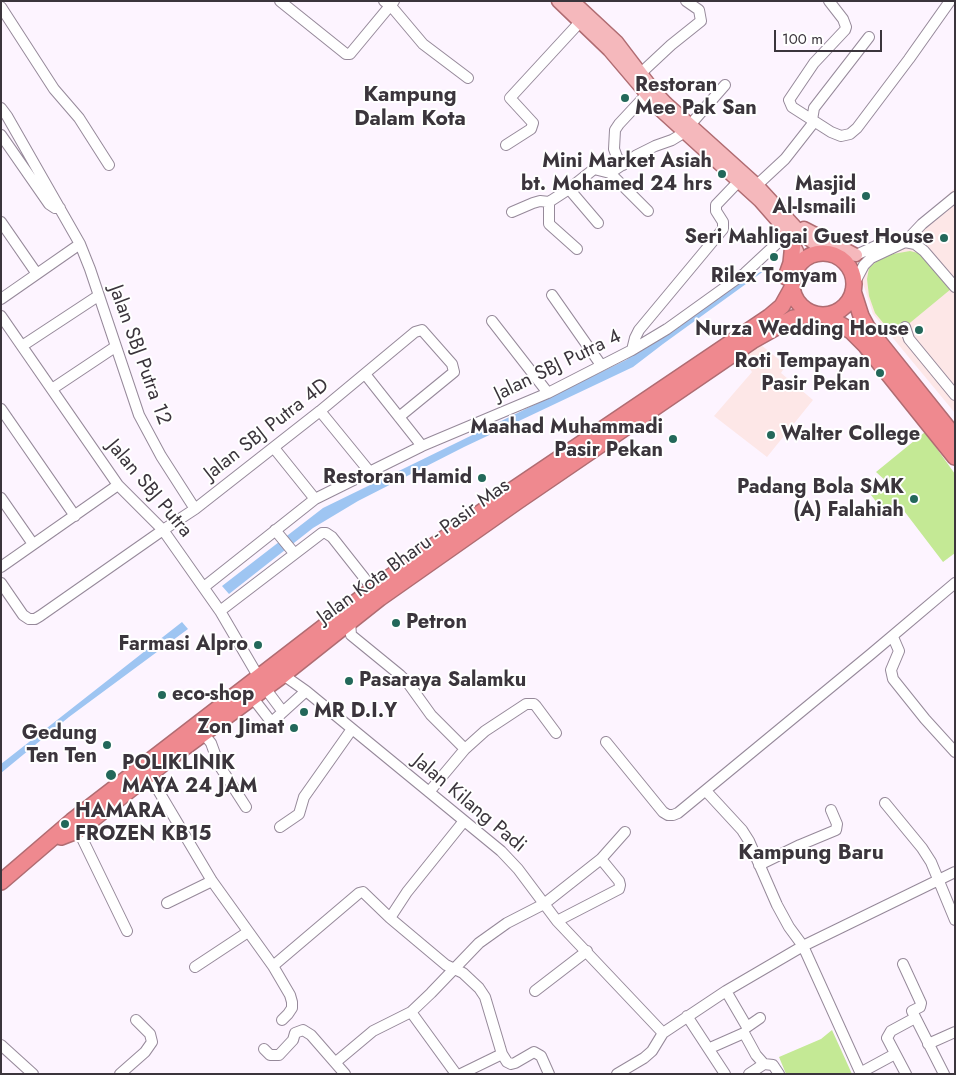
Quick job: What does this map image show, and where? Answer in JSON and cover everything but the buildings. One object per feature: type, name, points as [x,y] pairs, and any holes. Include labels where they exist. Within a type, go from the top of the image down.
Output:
[{"type":"highway","points":[[759,323],[780,292],[790,263],[790,238]]},
{"type":"highway","points":[[955,437],[867,327],[861,316],[848,265],[832,255],[810,256],[798,266],[794,273],[792,288],[799,304],[806,310],[819,314],[851,331],[866,346],[955,457]]},
{"type":"highway","name":"Jalan Kota Bharu - Pasir Mas","points":[[1,882],[72,821],[278,670],[373,589],[511,491],[777,311],[787,299],[792,288]]},
{"type":"highway","points":[[819,314],[838,311],[843,308],[851,297],[854,288]]},
{"type":"highway","name":"Jalan Kota Bharu - Pasir Mas","points":[[278,670],[350,628],[380,598],[752,340],[793,318],[819,314]]},
{"type":"highway","name":"Jalan Kota Bharu - Pasir Mas","points":[[50,841],[78,830],[252,697],[262,682]]},
{"type":"main road","points":[[558,1],[609,50],[646,95],[757,185],[803,236],[832,255]]},
{"type":"main road","points":[[573,1],[617,42],[688,128],[775,217],[790,238],[798,256],[798,266]]},
{"type":"main road","points":[[768,196],[807,230],[856,256]]},
{"type":"street","points":[[280,1],[346,54],[350,54],[390,3],[423,44],[468,78]]},
{"type":"street","points":[[641,73],[671,45],[701,21],[699,10],[686,1]]},
{"type":"street","points":[[829,1],[846,24],[845,30],[814,63],[789,100],[792,107],[841,136],[850,134],[856,128],[910,59],[950,1]]},
{"type":"street","points":[[1,7],[54,89],[79,118],[108,165]]},
{"type":"street","points":[[506,145],[531,129],[533,123],[510,98],[580,22]]},
{"type":"street","points":[[757,185],[785,159],[813,121],[814,108],[869,37]]},
{"type":"street","points":[[610,173],[637,155],[672,140],[688,128],[725,85]]},
{"type":"street","points":[[623,165],[614,149],[615,130],[646,95]]},
{"type":"street","name":"Jalan SBJ Putra 12","points":[[1,108],[80,244],[139,415],[195,509]]},
{"type":"street","name":"Jalan SBJ Putra 12","points":[[1,135],[49,204],[55,208],[60,208]]},
{"type":"street","points":[[512,212],[532,202],[549,202],[594,169],[610,173],[648,211]]},
{"type":"street","points":[[632,350],[635,338],[640,330],[723,229],[723,222],[716,211],[716,205],[739,181]]},
{"type":"street","points":[[569,189],[598,223]]},
{"type":"street","points":[[854,288],[864,265],[871,258],[905,242],[922,224],[955,197]]},
{"type":"street","points":[[549,202],[549,224],[577,249]]},
{"type":"street","points":[[1,222],[38,274]]},
{"type":"street","name":"Jalan SBJ Putra 4","points":[[204,587],[277,532],[315,499],[422,446],[548,393],[632,350],[667,329],[790,238]]},
{"type":"street","points":[[832,255],[856,256],[878,245],[889,242],[915,244],[924,251],[955,287]]},
{"type":"street","points":[[1,299],[80,244]]},
{"type":"street","points":[[552,295],[601,365]]},
{"type":"street","points":[[22,346],[98,296]]},
{"type":"street","name":"Jalan SBJ Putra","points":[[1,316],[118,485],[163,530],[204,587],[262,682],[283,712]]},
{"type":"street","points":[[492,320],[548,393]]},
{"type":"street","points":[[905,327],[909,339],[955,395]]},
{"type":"street","name":"Jalan SBJ Putra 4D","points":[[1,583],[29,619],[35,619],[40,616],[195,509],[274,448],[418,330],[426,333],[454,368],[451,375],[400,417]]},
{"type":"street","points":[[52,389],[115,347]]},
{"type":"street","points":[[365,374],[422,446]]},
{"type":"street","points":[[1,409],[75,516]]},
{"type":"street","points":[[320,411],[369,471]]},
{"type":"street","points":[[274,448],[315,499]]},
{"type":"street","points":[[1,567],[118,485]]},
{"type":"street","points":[[1,498],[33,544]]},
{"type":"street","points":[[277,532],[293,552]]},
{"type":"street","points":[[220,611],[293,552],[322,532],[332,537],[373,589]]},
{"type":"street","points":[[606,742],[663,812],[668,815],[678,813],[955,583]]},
{"type":"street","points":[[350,628],[404,679],[431,715],[465,749]]},
{"type":"street","points":[[893,636],[899,651],[891,670],[893,680],[955,752]]},
{"type":"street","name":"Jalan Kilang Padi","points":[[278,670],[501,851],[518,869],[558,921],[663,1033]]},
{"type":"street","points":[[252,697],[269,719],[273,721],[306,691]]},
{"type":"street","points":[[429,792],[465,749],[500,720],[530,703],[536,706],[556,733]]},
{"type":"street","points":[[280,827],[299,814],[304,797],[352,729]]},
{"type":"street","points":[[204,733],[211,743],[219,765],[246,807]]},
{"type":"street","points":[[148,775],[212,881],[273,966],[292,1002],[292,1008],[282,1020]]},
{"type":"street","points":[[706,790],[742,830],[781,912],[803,946],[860,1073],[895,1054]]},
{"type":"street","points":[[885,804],[922,848],[955,920]]},
{"type":"street","points":[[759,865],[800,844],[836,830],[837,824],[831,810]]},
{"type":"street","points":[[390,918],[407,892],[464,820]]},
{"type":"street","points":[[78,830],[127,931]]},
{"type":"street","points":[[336,1062],[373,1031],[411,1012],[493,932],[544,904],[601,859],[625,832]]},
{"type":"street","points":[[558,921],[619,889],[619,881],[601,859]]},
{"type":"street","points":[[617,1074],[633,1070],[652,1050],[663,1033],[726,992],[803,946],[955,872]]},
{"type":"street","points":[[167,903],[212,881]]},
{"type":"street","points":[[273,966],[359,893],[363,892],[390,918],[446,964],[463,972],[470,978],[485,997],[502,1054],[507,1062],[511,1064],[531,1053],[538,1054],[549,1074]]},
{"type":"street","points":[[195,967],[248,932]]},
{"type":"street","points":[[535,991],[587,951]]},
{"type":"street","points":[[903,964],[921,1003],[920,1007],[912,1011],[944,1074]]},
{"type":"street","points":[[726,992],[747,1026],[760,1018]]},
{"type":"street","points":[[411,1012],[456,1074]]},
{"type":"street","points":[[687,1016],[710,1048],[725,1074]]},
{"type":"street","points":[[906,1074],[888,1041],[888,1034],[916,1018]]},
{"type":"street","points":[[120,1074],[152,1042],[150,1034],[136,1020]]},
{"type":"street","points":[[264,1049],[270,1055],[279,1055],[293,1040],[295,1033],[303,1030],[311,1035],[345,1074]]},
{"type":"street","points":[[928,1044],[955,1032]]},
{"type":"street","points":[[710,1048],[744,1033],[756,1055],[764,1064]]},
{"type":"street","points":[[1,1045],[33,1074]]},
{"type":"street","points":[[460,1074],[502,1054]]},
{"type":"street","points":[[749,1074],[764,1064],[773,1065],[779,1074]]},
{"type":"shaded area","points":[[955,188],[955,413],[873,314],[856,262],[903,236]]},
{"type":"shaded area","points":[[761,345],[786,365],[781,373],[813,400],[767,457],[714,416],[752,372],[743,358]]},
{"type":"green space","points":[[910,251],[922,254],[951,289],[894,336],[875,313],[869,296],[867,279],[869,268],[877,261],[893,254]]},
{"type":"green space","name":"Padang Bola SMK (A) Falahiah","points":[[925,432],[955,474],[955,553],[943,562],[898,503],[884,512],[871,495],[887,482],[876,472]]},
{"type":"green space","points":[[832,1030],[852,1074],[786,1074],[779,1057],[821,1039]]},
{"type":"water","points":[[768,268],[633,367],[464,447],[358,501],[313,528],[229,594],[222,586],[323,508],[626,360],[741,282]]},
{"type":"water","points":[[182,622],[188,629],[69,717],[1,773],[1,764]]},
{"type":"place","name":"Restoran Mee Pak San","points":[[625,98]]},
{"type":"place","name":"Mini Market Asiah bt. Mohamed 24 hrs","points":[[722,174]]},
{"type":"place","name":"Masjid Al-Ismaili","points":[[866,196]]},
{"type":"place","name":"Seri Mahligai Guest House","points":[[944,238]]},
{"type":"place","name":"Rilex Tomyam","points":[[774,257]]},
{"type":"place","name":"Nurza Wedding House","points":[[919,330]]},
{"type":"place","name":"Roti Tempayan Pasir Pekan","points":[[880,373]]},
{"type":"place","name":"Walter College","points":[[771,435]]},
{"type":"place","name":"Maahad Muhammadi Pasir Pekan","points":[[673,439]]},
{"type":"place","name":"Restoran Hamid","points":[[482,478]]},
{"type":"place","name":"Padang Bola SMK (A) Falahiah","points":[[914,499]]},
{"type":"place","name":"Petron","points":[[396,623]]},
{"type":"place","name":"Farmasi Alpro","points":[[258,645]]},
{"type":"place","name":"Pasaraya Salamku","points":[[349,681]]},
{"type":"place","name":"eco-shop","points":[[162,695]]},
{"type":"place","name":"MR D.I.Y","points":[[304,712]]},
{"type":"place","name":"Zon Jimat","points":[[294,728]]},
{"type":"place","name":"Gedung Ten Ten","points":[[107,745]]},
{"type":"place","name":"POLIKLINIK MAYA 24 JAM","points":[[111,775]]},
{"type":"place","name":"HAMARA FROZEN KB15","points":[[65,824]]},
{"type":"district","name":"Kampung Dalam Kota","points":[[410,108]]},
{"type":"district","name":"Kampung Baru","points":[[811,854]]}]
